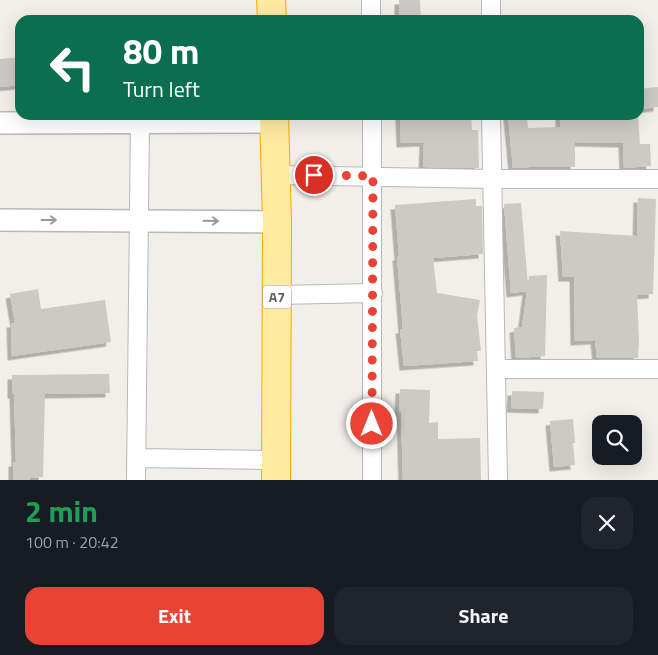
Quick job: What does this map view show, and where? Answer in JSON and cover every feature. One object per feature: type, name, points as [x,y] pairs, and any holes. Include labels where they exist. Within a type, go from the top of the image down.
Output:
[{"type":"highway","points":[[271,0],[272,15]]},
{"type":"highway","name":"A7","points":[[274,120],[277,222],[276,470]]},
{"type":"street","points":[[371,0],[371,15]]},
{"type":"street","points":[[491,0],[491,15]]},
{"type":"street","points":[[0,123],[207,120]]},
{"type":"street","points":[[372,120],[372,480]]},
{"type":"street","points":[[491,120],[498,480]]},
{"type":"street","points":[[136,480],[140,122]]},
{"type":"street","points":[[275,175],[492,179],[658,179]]},
{"type":"street","points":[[0,220],[277,222]]},
{"type":"street","points":[[277,295],[373,293]]},
{"type":"street","points":[[496,369],[658,368]]},
{"type":"street","points":[[136,458],[276,470]]},
{"type":"building","points":[[399,0],[420,0],[421,15],[399,15]]},
{"type":"building","points":[[15,58],[15,86],[0,87],[0,59]]},
{"type":"building","points":[[658,87],[658,107],[644,109],[644,88]]},
{"type":"building","points":[[400,120],[471,120],[472,130],[478,130],[479,168],[423,167],[424,142],[401,143]]},
{"type":"building","points":[[508,120],[527,120],[528,128],[560,127],[560,120],[638,120],[640,144],[650,144],[651,166],[624,168],[623,143],[575,142],[575,167],[513,168]]},
{"type":"building","points":[[638,198],[656,199],[653,294],[637,295],[638,358],[597,358],[595,340],[575,341],[574,277],[563,277],[560,231],[637,236]]},
{"type":"building","points":[[476,199],[476,206],[482,206],[483,254],[433,258],[437,293],[480,300],[477,315],[481,351],[477,351],[478,361],[404,366],[400,329],[403,329],[395,205]]},
{"type":"building","points":[[521,203],[528,285],[529,276],[547,275],[545,356],[516,358],[514,328],[522,327],[527,291],[511,293],[504,204]]},
{"type":"building","points":[[38,289],[41,309],[105,300],[111,342],[12,356],[11,323],[15,323],[10,294]]},
{"type":"building","points":[[109,374],[110,393],[45,394],[43,477],[30,478],[30,480],[13,480],[13,462],[16,462],[12,375]]},
{"type":"building","points":[[400,389],[430,390],[429,423],[438,422],[438,439],[480,438],[481,480],[403,480],[401,412],[399,412]]},
{"type":"building","points":[[512,391],[544,392],[543,409],[511,408]]},
{"type":"building","points":[[573,419],[575,465],[554,467],[550,421]]},
{"type":"route","points":[[314,175],[373,176],[372,424]]}]
